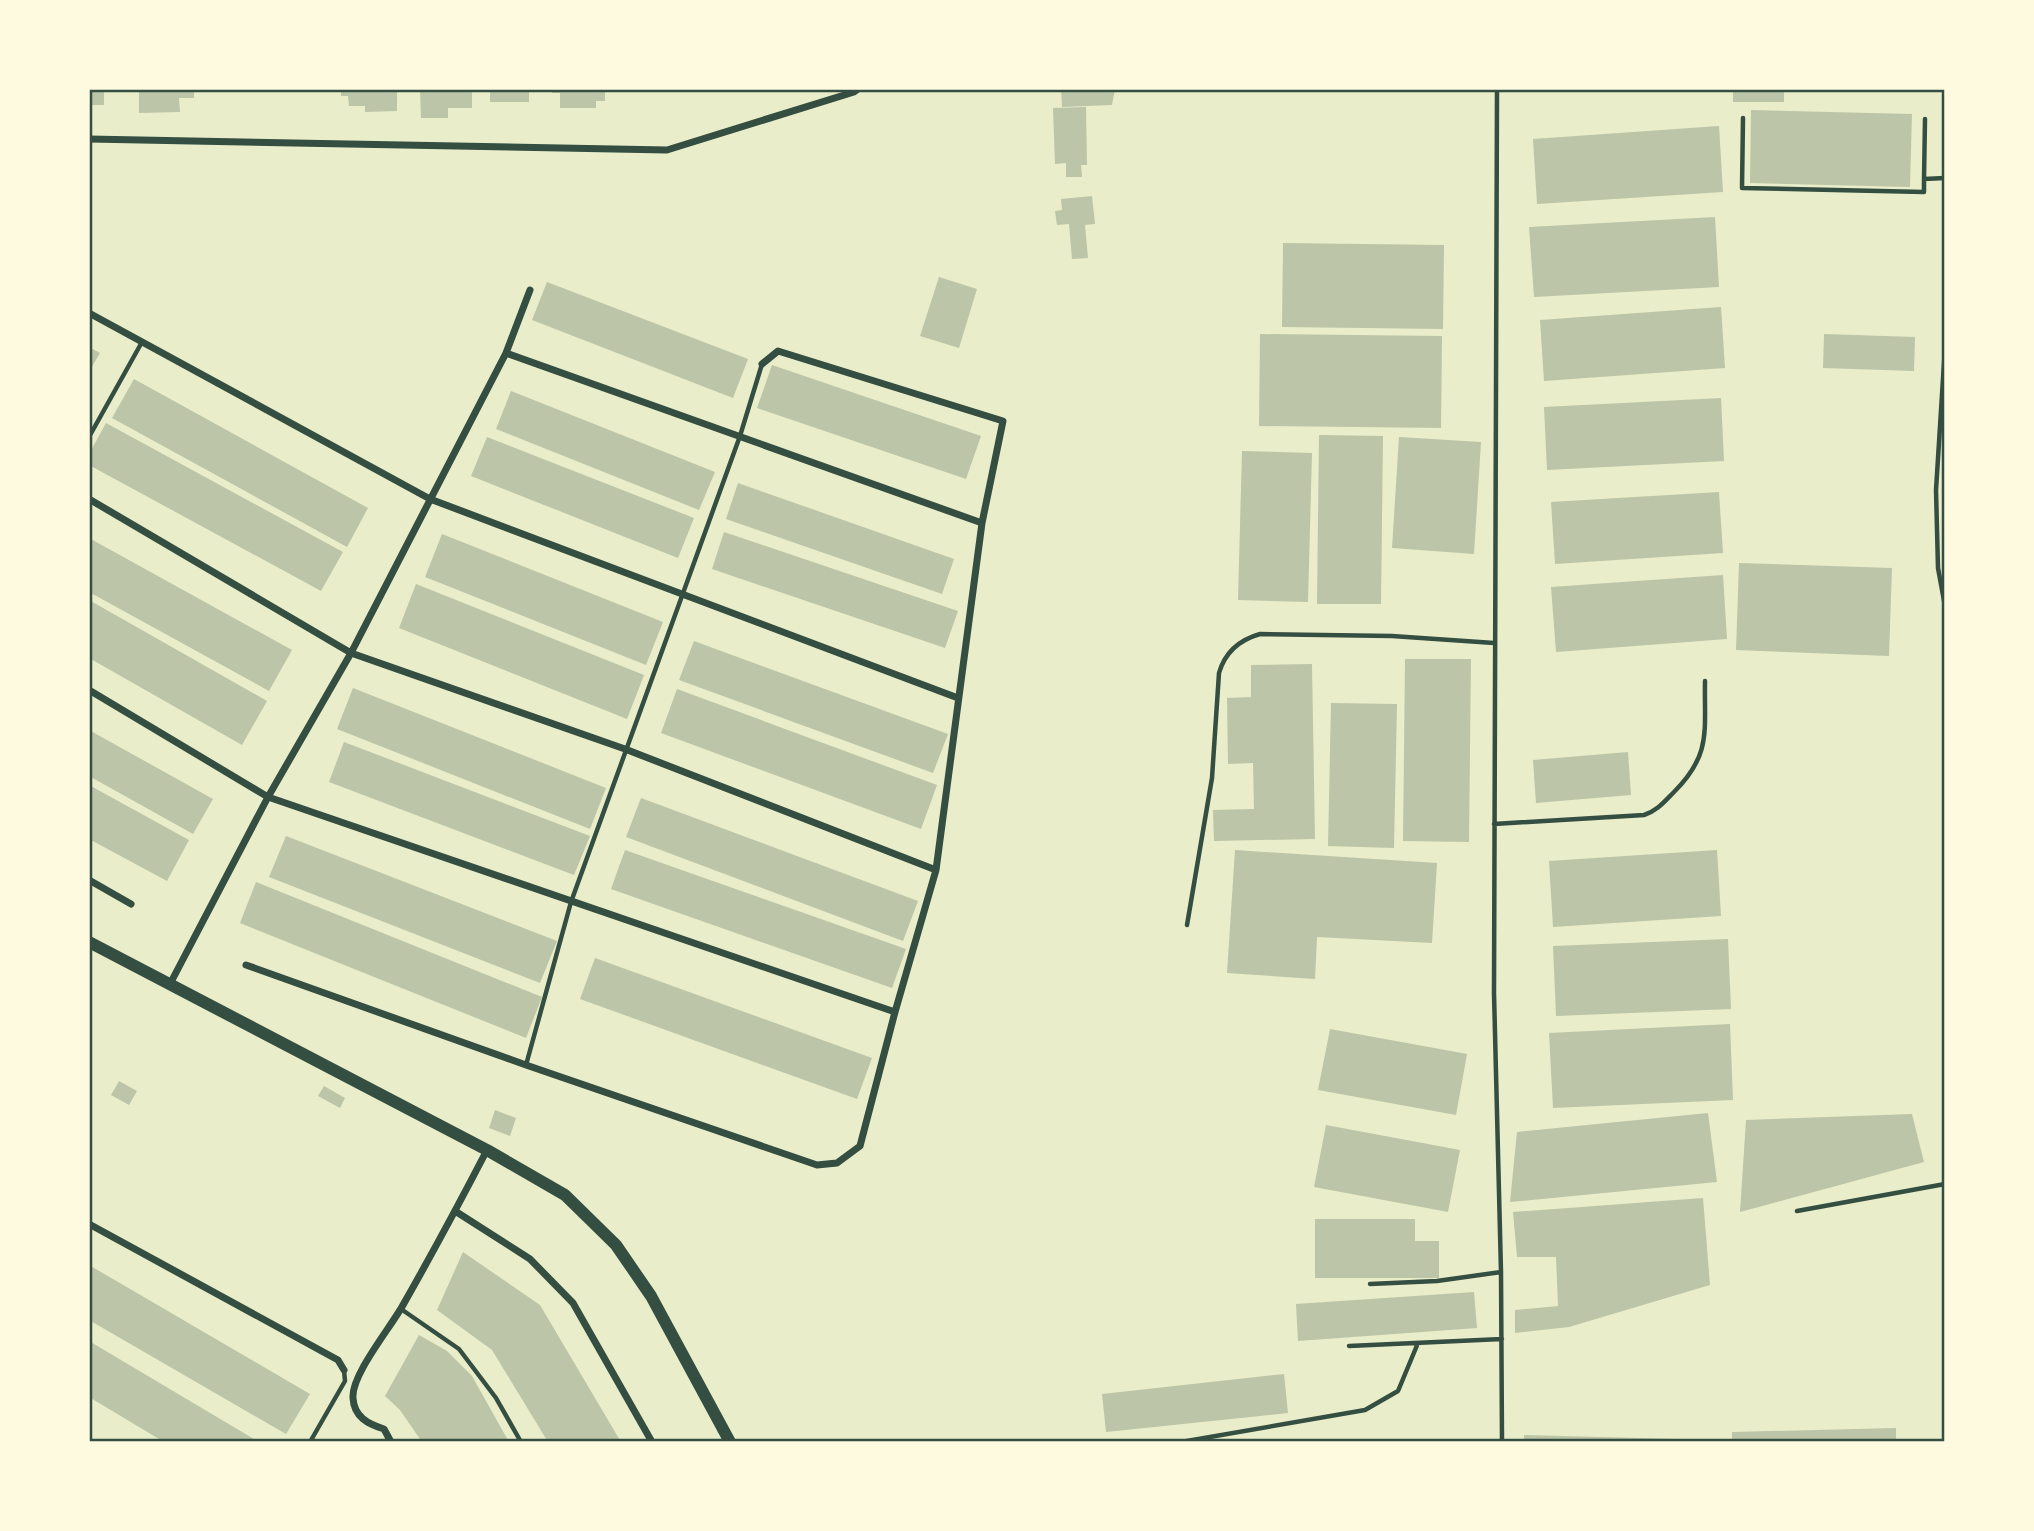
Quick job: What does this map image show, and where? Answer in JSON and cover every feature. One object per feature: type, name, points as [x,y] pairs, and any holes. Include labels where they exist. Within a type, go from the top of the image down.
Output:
[{"type":"street","points":[[89,139],[667,150],[858,89]]},
{"type":"street","points":[[170,984],[268,797],[351,653],[506,353],[530,290]]},
{"type":"street","points":[[89,313],[430,499],[958,698]]},
{"type":"street","points":[[246,965],[817,1165],[837,1163],[860,1146],[936,870],[982,523],[1003,421],[778,351],[762,365]]},
{"type":"street","points":[[506,353],[982,523]]},
{"type":"street","points":[[89,499],[351,653],[625,749],[936,870]]},
{"type":"street","points":[[89,690],[268,797],[895,1012]]},
{"type":"street","points":[[89,880],[131,904]]},
{"type":"street","points":[[89,942],[486,1150],[565,1195],[616,1245],[651,1296],[730,1442]]},
{"type":"street","points":[[390,1442],[384,1429],[370,1425],[355,1411],[353,1393],[367,1359],[401,1309],[486,1150]]},
{"type":"street","points":[[455,1211],[530,1259],[573,1303],[652,1442]]},
{"type":"street","points":[[89,1224],[338,1360],[344,1370]]},
{"type":"lane","points":[[1497,89],[1494,993],[1502,1272],[1502,1442]]},
{"type":"lane","points":[[1743,118],[1742,188],[1924,192],[1925,119]]},
{"type":"lane","points":[[1924,179],[1945,178]]},
{"type":"lane","points":[[89,437],[142,342]]},
{"type":"lane","points":[[1945,347],[1936,490],[1938,568],[1945,606]]},
{"type":"lane","points":[[526,1065],[571,902],[740,436],[762,365]]},
{"type":"lane","points":[[1188,925],[1212,778],[1219,673],[1222,663],[1241,640],[1260,634],[1392,636],[1495,643]]},
{"type":"lane","points":[[1494,824],[1644,815],[1654,812],[1692,774],[1704,747],[1705,681]]},
{"type":"lane","points":[[1797,1211],[1945,1184]]},
{"type":"lane","points":[[1370,1284],[1437,1281],[1502,1272]]},
{"type":"lane","points":[[401,1309],[458,1349],[496,1398],[521,1442]]},
{"type":"lane","points":[[1349,1346],[1502,1339]]},
{"type":"lane","points":[[1181,1442],[1365,1410],[1398,1391],[1418,1343]]},
{"type":"lane","points":[[310,1442],[345,1381],[344,1370]]},
{"type":"building","points":[[89,89],[104,89],[104,105],[89,105]]},
{"type":"building","points":[[139,89],[194,89],[194,98],[179,98],[180,112],[139,113]]},
{"type":"building","points":[[341,89],[397,89],[397,111],[365,112],[365,106],[349,106],[348,96],[341,96]]},
{"type":"building","points":[[420,89],[472,89],[472,108],[448,108],[448,118],[421,118]]},
{"type":"building","points":[[490,89],[529,89],[529,102],[490,102]]},
{"type":"building","points":[[552,89],[605,89],[605,101],[596,101],[596,108],[560,108],[560,93],[552,93]]},
{"type":"building","points":[[1061,89],[1115,89],[1112,105],[1062,107]]},
{"type":"building","points":[[1733,89],[1784,89],[1784,102],[1733,102]]},
{"type":"building","points":[[1086,107],[1087,165],[1081,165],[1082,177],[1066,177],[1066,163],[1055,164],[1053,108]]},
{"type":"building","points":[[1751,110],[1912,114],[1910,187],[1750,183]]},
{"type":"building","points":[[1719,126],[1723,192],[1537,204],[1533,139]]},
{"type":"building","points":[[1092,196],[1095,224],[1085,225],[1088,258],[1072,259],[1069,224],[1057,225],[1055,211],[1062,210],[1061,199]]},
{"type":"building","points":[[1715,217],[1719,287],[1534,297],[1529,227]]},
{"type":"building","points":[[1283,243],[1444,245],[1443,329],[1282,327]]},
{"type":"building","points":[[939,277],[977,289],[959,348],[920,336]]},
{"type":"building","points":[[547,282],[748,359],[733,398],[532,320]]},
{"type":"building","points":[[1721,307],[1725,368],[1544,381],[1540,320]]},
{"type":"building","points":[[1260,334],[1442,336],[1441,428],[1259,426]]},
{"type":"building","points":[[1824,334],[1915,337],[1914,371],[1823,368]]},
{"type":"building","points":[[89,347],[100,353],[89,372]]},
{"type":"building","points":[[772,365],[981,436],[966,479],[757,408]]},
{"type":"building","points":[[134,379],[368,508],[347,547],[112,418]]},
{"type":"building","points":[[511,391],[715,472],[699,510],[496,429]]},
{"type":"building","points":[[1721,398],[1724,461],[1547,470],[1544,407]]},
{"type":"building","points":[[106,423],[343,552],[321,591],[89,465],[89,454]]},
{"type":"building","points":[[1319,435],[1383,436],[1381,604],[1317,604]]},
{"type":"building","points":[[487,437],[694,518],[678,558],[471,476]]},
{"type":"building","points":[[1399,437],[1481,442],[1474,554],[1392,548]]},
{"type":"building","points":[[1242,451],[1312,453],[1308,602],[1238,600]]},
{"type":"building","points":[[738,483],[954,559],[942,594],[726,519]]},
{"type":"building","points":[[1719,492],[1723,553],[1555,564],[1551,502]]},
{"type":"building","points":[[724,532],[958,611],[945,648],[712,569]]},
{"type":"building","points":[[442,534],[663,622],[646,665],[425,577]]},
{"type":"building","points":[[89,538],[292,650],[269,691],[89,592]]},
{"type":"building","points":[[1739,563],[1892,568],[1889,656],[1736,650]]},
{"type":"building","points":[[1723,575],[1727,639],[1556,652],[1551,587]]},
{"type":"building","points":[[416,584],[644,675],[627,719],[399,628]]},
{"type":"building","points":[[89,600],[267,701],[242,745],[89,658]]},
{"type":"building","points":[[694,641],[948,734],[933,773],[679,680]]},
{"type":"building","points":[[1405,659],[1471,659],[1469,842],[1403,841]]},
{"type":"building","points":[[1312,664],[1315,839],[1214,841],[1213,810],[1254,809],[1253,763],[1228,764],[1227,698],[1251,697],[1251,665]]},
{"type":"building","points":[[353,688],[606,788],[590,829],[337,729]]},
{"type":"building","points":[[677,689],[937,785],[921,829],[661,733]]},
{"type":"building","points":[[1331,703],[1397,704],[1394,848],[1328,846]]},
{"type":"building","points":[[89,730],[213,799],[193,834],[89,776]]},
{"type":"building","points":[[344,742],[590,836],[574,875],[329,782]]},
{"type":"building","points":[[1628,752],[1631,795],[1536,803],[1533,760]]},
{"type":"building","points":[[89,785],[189,840],[167,881],[89,839]]},
{"type":"building","points":[[641,798],[918,901],[903,941],[626,837]]},
{"type":"building","points":[[286,836],[557,941],[540,983],[269,877]]},
{"type":"building","points":[[625,850],[906,949],[892,988],[611,889]]},
{"type":"building","points":[[1235,850],[1437,863],[1432,943],[1317,937],[1315,979],[1227,973]]},
{"type":"building","points":[[1717,850],[1721,916],[1553,927],[1549,861]]},
{"type":"building","points":[[256,882],[542,997],[526,1038],[240,923]]},
{"type":"building","points":[[1728,939],[1731,1009],[1556,1016],[1553,946]]},
{"type":"building","points":[[595,958],[872,1058],[857,1099],[580,999]]},
{"type":"building","points":[[1730,1024],[1733,1100],[1553,1108],[1549,1033]]},
{"type":"building","points":[[1330,1029],[1467,1054],[1456,1115],[1318,1090]]},
{"type":"building","points":[[119,1081],[137,1091],[129,1105],[111,1095]]},
{"type":"building","points":[[324,1086],[345,1098],[340,1108],[318,1096]]},
{"type":"building","points":[[495,1110],[516,1118],[510,1136],[489,1128]]},
{"type":"building","points":[[1708,1113],[1717,1182],[1510,1202],[1517,1132]]},
{"type":"building","points":[[1912,1114],[1924,1162],[1740,1212],[1746,1120]]},
{"type":"building","points":[[1326,1125],[1460,1150],[1448,1212],[1314,1187]]},
{"type":"building","points":[[1703,1198],[1710,1285],[1569,1327],[1515,1333],[1515,1310],[1558,1306],[1556,1257],[1517,1257],[1513,1212]]},
{"type":"building","points":[[1315,1219],[1415,1219],[1415,1241],[1439,1241],[1439,1278],[1315,1278]]},
{"type":"building","points":[[463,1252],[540,1305],[621,1442],[548,1442],[492,1350],[437,1310]]},
{"type":"building","points":[[89,1265],[310,1394],[286,1434],[89,1320]]},
{"type":"building","points":[[1474,1292],[1477,1328],[1298,1341],[1296,1304]]},
{"type":"building","points":[[419,1335],[447,1351],[472,1376],[509,1442],[422,1442],[400,1410],[385,1396]]},
{"type":"building","points":[[89,1341],[259,1442],[164,1442],[89,1397]]},
{"type":"building","points":[[1284,1374],[1288,1413],[1106,1432],[1102,1394]]},
{"type":"building","points":[[1896,1428],[1896,1442],[1732,1442],[1732,1432]]},
{"type":"building","points":[[1524,1435],[1678,1439],[1678,1442],[1524,1442]]}]
